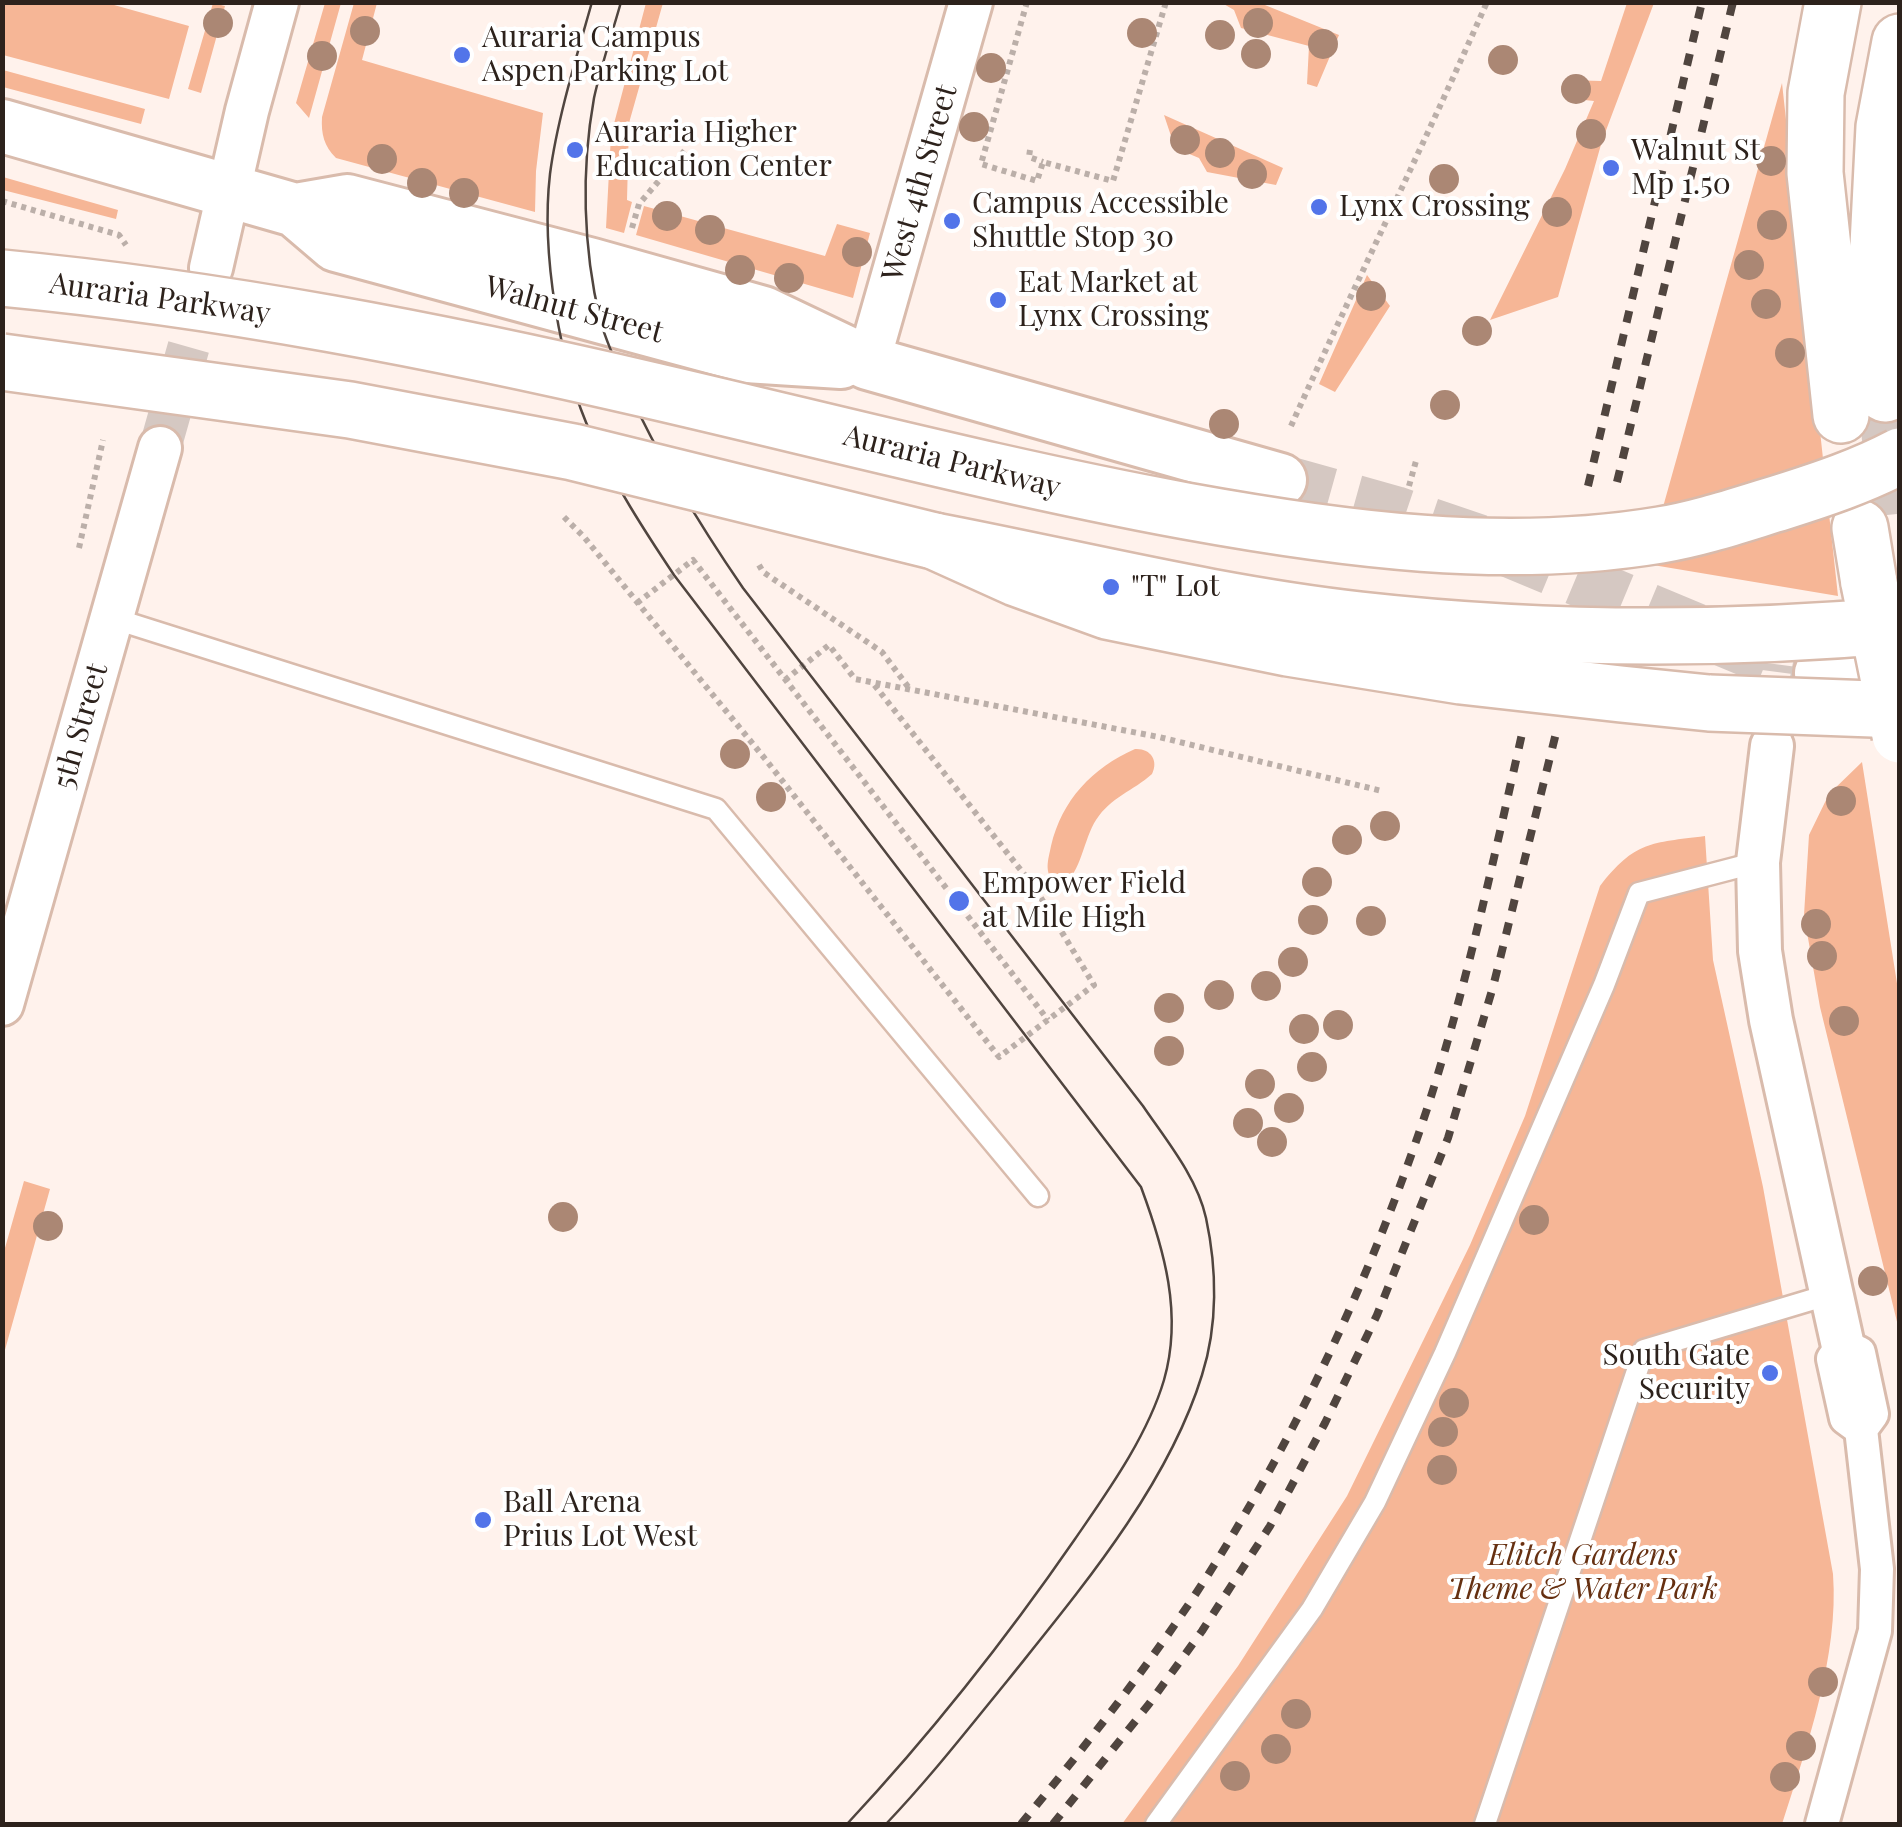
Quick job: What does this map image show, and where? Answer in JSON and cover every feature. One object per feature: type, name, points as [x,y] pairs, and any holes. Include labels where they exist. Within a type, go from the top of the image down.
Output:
[{"type":"main road","points":[[1833,2],[1816,93],[1815,173],[1864,404],[1884,127],[1900,42]]},
{"type":"main road","name":"Auraria Parkway","points":[[2,278],[90,287],[360,328],[502,356],[1067,490],[1269,526],[1355,536],[1517,545],[1660,535],[1821,490],[1900,456]]},
{"type":"main road","points":[[2,362],[194,386],[483,432],[934,540],[1356,620],[1475,631],[1706,636],[1885,561],[1898,711],[1724,704],[1621,694],[1461,676],[1288,648],[1107,611],[1016,578],[934,540]]},
{"type":"street","points":[[211,268],[227,191],[277,2]]},
{"type":"street","name":"West 4th Street","points":[[868,363],[971,2]]},
{"type":"street","name":"Walnut Street","points":[[2,126],[294,210],[347,201],[763,313],[868,363],[1280,480]]},
{"type":"street","name":"5th Street","points":[[2,1004],[160,448]]},
{"type":"street","points":[[1821,673],[1898,711]]},
{"type":"street","points":[[1772,746],[1758,862],[1760,952],[1771,1020],[1844,1346],[1833,1359],[1846,1418],[1861,1429],[1877,1569],[1875,1631],[1822,1824]]},
{"type":"lane","points":[[112,618],[716,809],[1038,1196]]},
{"type":"lane","points":[[1156,1824],[1312,1608],[1375,1502],[1477,1280],[1604,985],[1639,892],[1758,862]]},
{"type":"lane","points":[[1484,1824],[1644,1350],[1832,1294]]},
{"type":"path","points":[[1027,2],[980,164],[1037,182],[1043,162]]},
{"type":"path","points":[[1030,150],[1028,157],[1113,181],[1166,2]]},
{"type":"path","points":[[1291,426],[1356,281],[1436,122],[1488,2]]},
{"type":"path","points":[[628,244],[639,204],[686,149]]},
{"type":"path","points":[[2,201],[119,235],[135,258]]},
{"type":"path","points":[[78,548],[103,440]]},
{"type":"path","points":[[1409,486],[1416,460]]},
{"type":"path","points":[[564,517],[766,760],[999,1057],[1094,985],[1036,888],[872,682]]},
{"type":"path","points":[[637,603],[693,560],[1048,1020]]},
{"type":"path","points":[[759,565],[763,572],[882,652],[910,689]]},
{"type":"path","points":[[786,680],[829,645],[855,679],[1160,737],[1382,791]]},
{"type":"green space","points":[[2,3],[107,3],[189,26],[169,99],[3,55]]},
{"type":"green space","points":[[213,3],[225,6],[201,93],[188,89]]},
{"type":"green space","points":[[325,3],[341,3],[309,118],[296,103]]},
{"type":"green space","points":[[354,3],[377,3],[362,60],[543,113],[535,212],[336,158],[324,139],[322,117]]},
{"type":"green space","points":[[646,3],[663,3],[629,123],[627,200],[632,202],[624,233],[606,228],[611,135]]},
{"type":"green space","points":[[1222,3],[1260,3],[1339,35],[1317,87],[1307,84],[1309,46],[1241,28],[1234,10]]},
{"type":"green space","points":[[1627,3],[1654,3],[1602,141],[1558,297],[1490,320],[1594,101],[1566,98],[1561,87],[1567,80],[1601,81]]},
{"type":"green space","points":[[3,70],[145,109],[141,124],[3,87]]},
{"type":"green space","points":[[1782,83],[1838,596],[1647,564]]},
{"type":"green space","points":[[1164,115],[1283,168],[1276,185],[1207,172],[1199,158],[1175,148]]},
{"type":"green space","points":[[3,177],[118,210],[116,219],[3,190]]},
{"type":"green space","points":[[644,206],[825,256],[837,224],[870,233],[853,298],[636,235]]},
{"type":"green space","points":[[1367,275],[1390,306],[1335,392],[1319,384]]},
{"type":"green space","points":[[1135,749],[1152,756],[1152,774],[1102,812],[1069,880],[1063,885],[1054,883],[1048,870],[1049,856],[1056,829],[1071,800],[1092,776]]},
{"type":"green space","points":[[1862,762],[1899,996],[1899,1330],[1820,1007],[1804,915],[1809,835],[1829,794]]},
{"type":"green space","name":"Elitch Gardens Theme & Water Park","points":[[1705,836],[1713,960],[1763,1187],[1833,1574],[1834,1605],[1826,1669],[1782,1824],[1122,1824],[1238,1666],[1347,1496],[1470,1245],[1525,1116],[1600,886],[1634,852],[1671,840]]},
{"type":"green space","points":[[24,1181],[50,1189],[3,1357],[3,1255]]},
{"type":"tunnel","points":[[160,448],[209,275]]},
{"type":"tunnel","points":[[1885,394],[1897,514]]},
{"type":"tunnel","points":[[1280,480],[1395,512],[1499,547],[1782,665],[1821,673]]},
{"type":"tunnel","points":[[1773,735],[1782,665]]},
{"type":"tram line","points":[[592,2],[557,132],[548,204],[555,307],[570,376],[592,436],[630,507],[674,575],[1141,1187],[1168,1282],[1172,1331],[1164,1380],[1126,1463],[994,1650],[847,1824]]},
{"type":"tram line","points":[[621,2],[594,98],[587,153],[586,209],[590,265],[600,319],[640,416],[681,491],[743,588],[1171,1146],[1196,1188],[1210,1237],[1214,1297],[1207,1356],[1187,1416],[1145,1497],[1064,1610],[886,1824]]},
{"type":"railway","points":[[1588,486],[1702,2]]},
{"type":"railway","points":[[1617,482],[1733,2]]},
{"type":"railway","points":[[1021,1824],[1111,1711],[1196,1594],[1273,1464],[1348,1314],[1428,1106],[1480,917],[1524,725]]},
{"type":"railway","points":[[1053,1824],[1149,1704],[1270,1526],[1377,1315],[1448,1138],[1493,987],[1557,729]]},
{"type":"place","name":"Auraria Campus Aspen Parking Lot","points":[[462,55]]},
{"type":"place","name":"Auraria Higher Education Center","points":[[575,150]]},
{"type":"place","name":"Walnut St Mp 1.50","points":[[1611,168]]},
{"type":"place","name":"Lynx Crossing","points":[[1319,207]]},
{"type":"place","name":"Campus Accessible Shuttle Stop 30","points":[[952,221]]},
{"type":"place","name":"Eat Market at Lynx Crossing","points":[[998,300]]},
{"type":"place","name":"\"T\" Lot","points":[[1111,587]]},
{"type":"place","name":"Empower Field at Mile High","points":[[959,901]]},
{"type":"place","name":"South Gate Security","points":[[1770,1373]]},
{"type":"place","name":"Ball Arena Prius Lot West","points":[[483,1520]]}]
